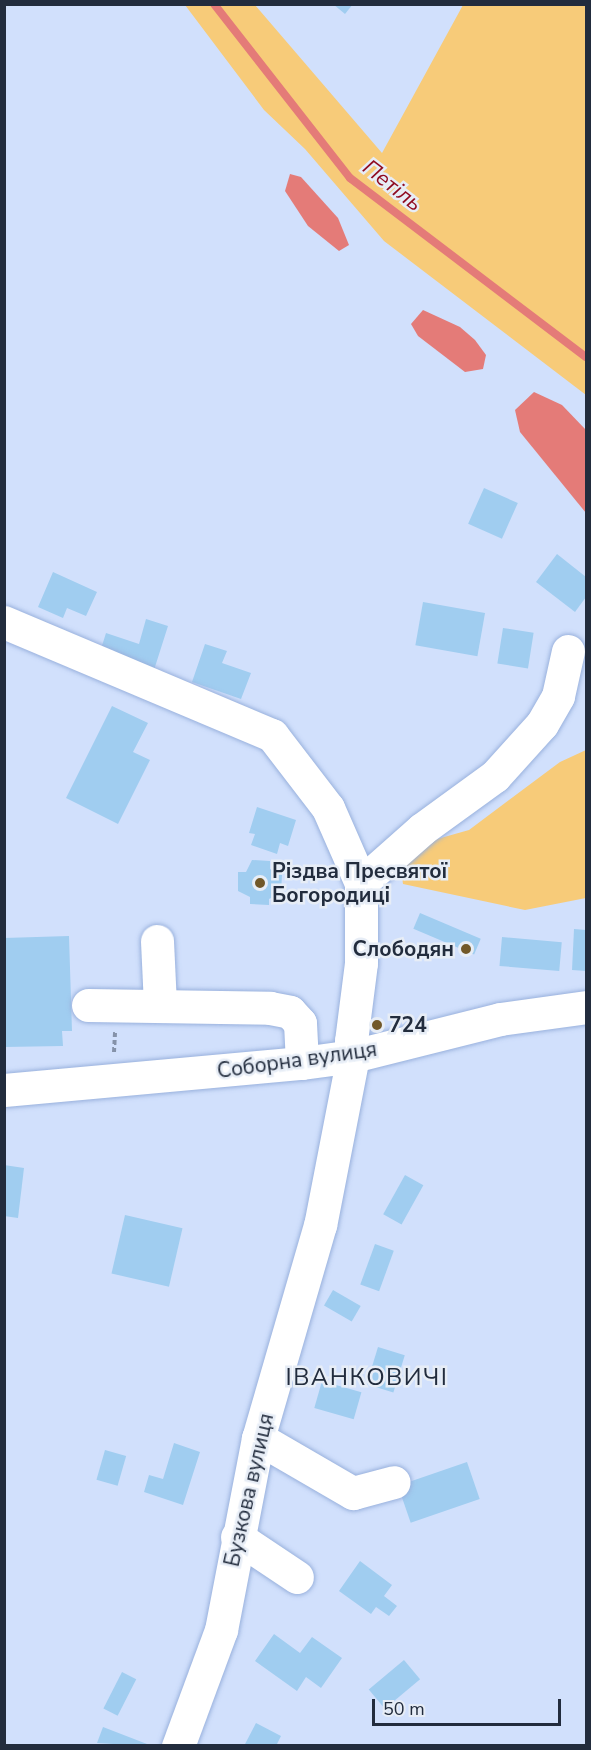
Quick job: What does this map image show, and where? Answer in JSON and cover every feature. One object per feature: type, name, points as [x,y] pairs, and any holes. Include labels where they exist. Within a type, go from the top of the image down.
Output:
[{"type":"street","points":[[4,622],[272,735],[328,808],[361,883],[423,829],[495,776],[543,724],[558,696],[568,651]]},
{"type":"street","name":"Бузкова вулиця","points":[[178,1746],[221,1630],[237,1537],[258,1438],[320,1225],[353,1056],[351,1041],[361,963],[361,883]]},
{"type":"street","points":[[157,941],[160,1005]]},
{"type":"street","points":[[102,1005],[160,1005],[290,1012],[300,1023],[302,1064]]},
{"type":"street","name":"Соборна вулиця","points":[[4,1090],[115,1083],[302,1064],[353,1056],[500,1019],[586,1007]]},
{"type":"street","points":[[258,1438],[353,1492],[394,1482]]},
{"type":"street","points":[[237,1537],[297,1578]]},
{"type":"path","points":[[102,1005],[115,1083]]},
{"type":"shaded area","points":[[185,5],[255,5],[382,153],[463,5],[586,5],[586,395],[384,241],[305,149],[264,110]]},
{"type":"shaded area","points":[[290,174],[301,177],[338,218],[349,245],[339,251],[308,226],[285,191]]},
{"type":"shaded area","points":[[423,310],[460,327],[475,340],[486,355],[483,369],[465,372],[418,336],[411,324]]},
{"type":"shaded area","points":[[534,392],[562,405],[586,430],[586,513],[520,432],[515,410]]},
{"type":"shaded area","points":[[586,750],[586,898],[525,910],[403,884],[400,863],[423,843],[469,830],[560,762]]},
{"type":"building","points":[[333,4],[353,4],[345,14]]},
{"type":"building","points":[[484,488],[518,503],[502,539],[468,524]]},
{"type":"building","points":[[557,554],[586,577],[586,597],[575,612],[536,582]]},
{"type":"building","points":[[53,572],[97,592],[86,616],[67,608],[63,618],[38,607]]},
{"type":"building","points":[[423,602],[485,613],[477,656],[415,645]]},
{"type":"building","points":[[146,619],[168,626],[154,670],[100,652],[106,633],[139,644]]},
{"type":"building","points":[[503,628],[534,633],[528,668],[497,664]]},
{"type":"building","points":[[205,644],[227,651],[222,663],[251,673],[241,699],[192,682]]},
{"type":"building","points":[[112,706],[148,723],[133,752],[150,760],[118,824],[66,798]]},
{"type":"building","points":[[257,807],[296,820],[288,846],[280,843],[277,854],[251,845],[255,834],[249,833]]},
{"type":"building","name":"Різдва Пресвятої Богородиці","points":[[252,860],[270,861],[270,869],[282,875],[281,893],[269,899],[269,905],[250,904],[250,897],[238,891],[238,872],[246,872]]},
{"type":"building","points":[[420,913],[481,939],[474,954],[413,929]]},
{"type":"building","points":[[574,929],[586,930],[586,971],[572,970]]},
{"type":"building","points":[[69,936],[72,1031],[62,1031],[63,1046],[4,1047],[4,938]]},
{"type":"building","points":[[502,937],[562,942],[559,971],[499,966]]},
{"type":"building","points":[[4,1165],[24,1168],[18,1218],[4,1216]]},
{"type":"building","points":[[405,1175],[423,1185],[402,1225],[383,1214]]},
{"type":"building","points":[[125,1215],[182,1228],[169,1287],[112,1273]]},
{"type":"building","points":[[375,1244],[394,1251],[379,1291],[360,1284]]},
{"type":"building","points":[[333,1290],[361,1306],[352,1322],[324,1306]]},
{"type":"building","points":[[378,1347],[405,1355],[393,1392],[367,1384]]},
{"type":"building","points":[[322,1381],[361,1392],[354,1419],[314,1408]]},
{"type":"building","points":[[174,1443],[200,1452],[183,1505],[144,1492],[149,1475],[163,1479]]},
{"type":"building","points":[[105,1450],[126,1456],[118,1486],[96,1480]]},
{"type":"building","points":[[467,1462],[480,1499],[411,1523],[398,1486]]},
{"type":"building","points":[[360,1561],[392,1585],[384,1596],[397,1606],[389,1616],[376,1607],[371,1614],[339,1591]]},
{"type":"building","points":[[274,1634],[300,1653],[312,1637],[342,1658],[321,1688],[306,1677],[297,1691],[255,1661]]},
{"type":"building","points":[[404,1660],[420,1679],[385,1709],[369,1690]]},
{"type":"building","points":[[122,1672],[136,1679],[118,1716],[103,1709]]},
{"type":"building","points":[[256,1723],[281,1736],[276,1746],[244,1746]]},
{"type":"building","points":[[103,1727],[147,1744],[146,1746],[97,1743]]},
{"type":"waterway","name":"Петіль","points":[[214,4],[350,178],[586,357]]},
{"type":"place","name":"Різдва Пресвятої Богородиці","points":[[260,883]]},
{"type":"place","name":"Слободян","points":[[466,949]]},
{"type":"place","name":"724","points":[[377,1025]]},
{"type":"district","name":"ІВАНКОВИЧІ","points":[[367,1378]]}]
